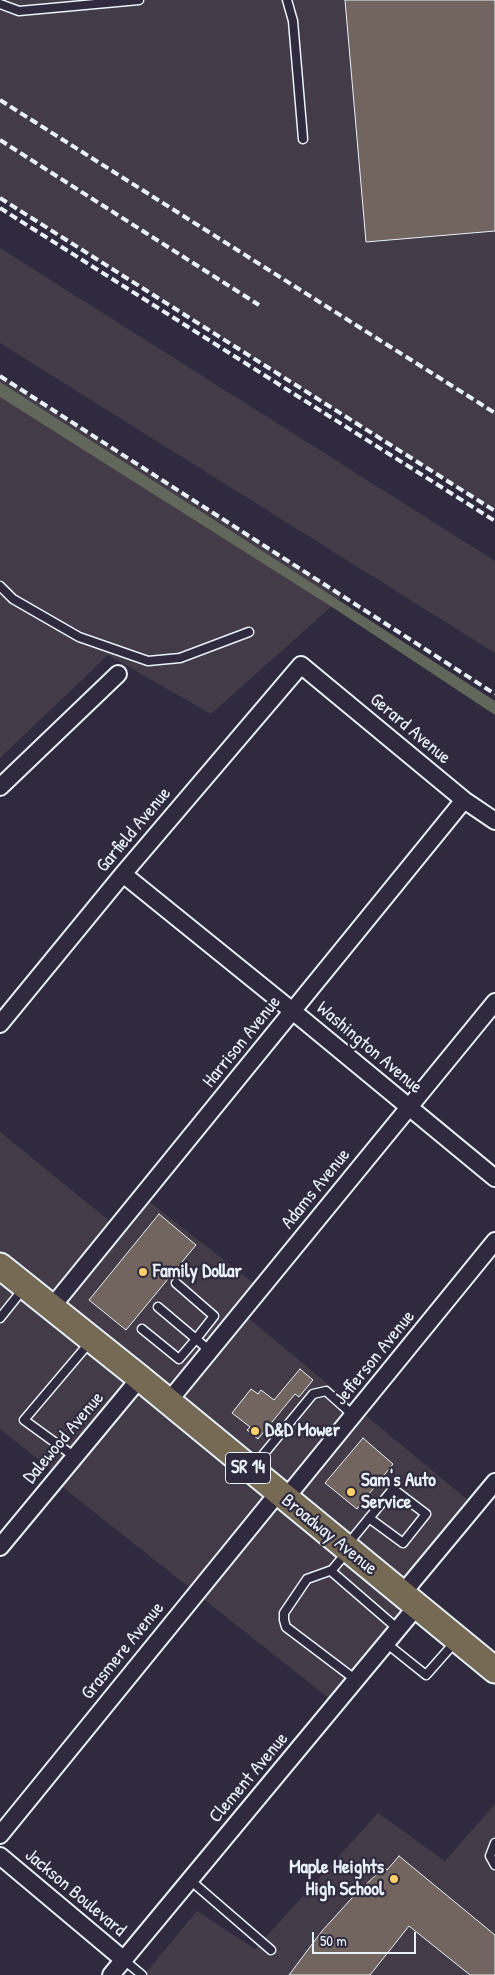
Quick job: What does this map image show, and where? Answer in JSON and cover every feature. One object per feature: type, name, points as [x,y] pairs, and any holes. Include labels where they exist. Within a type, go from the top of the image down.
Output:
[{"type":"main road","name":"Broadway Avenue","points":[[0,1266],[140,1378],[495,1670]]},
{"type":"street","name":"Gerard Avenue","points":[[301,665],[464,800],[495,821]]},
{"type":"street","name":"Garfield Avenue","points":[[0,1024],[123,874],[301,665]]},
{"type":"street","points":[[0,787],[118,674]]},
{"type":"street","name":"Harrison Avenue","points":[[51,1308],[464,800]]},
{"type":"street","name":"Washington Avenue","points":[[123,874],[495,1178]]},
{"type":"street","name":"Adams Avenue","points":[[168,1402],[495,1002]]},
{"type":"street","name":"Jefferson Avenue","points":[[282,1496],[354,1416],[495,1241]]},
{"type":"street","name":"Dalewood Avenue","points":[[0,1547],[140,1378]]},
{"type":"street","name":"Clement Avenue","points":[[111,1975],[398,1629],[409,1600],[495,1482]]},
{"type":"street","name":"Grasmere Avenue","points":[[0,1835],[282,1496]]},
{"type":"street","name":"Jackson Boulevard","points":[[0,1856],[124,1960]]},
{"type":"lane","points":[[0,4],[19,11],[140,0]]},
{"type":"lane","points":[[287,0],[293,20],[303,139]]},
{"type":"lane","points":[[0,586],[13,599],[79,637],[148,661],[180,658],[249,632]]},
{"type":"lane","points":[[142,1329],[179,1359],[214,1316],[176,1283]]},
{"type":"lane","points":[[0,1318],[25,1287]]},
{"type":"lane","points":[[158,1307],[210,1351]]},
{"type":"lane","points":[[75,1457],[24,1420],[92,1340]]},
{"type":"lane","points":[[250,1470],[312,1394],[326,1391],[354,1416]]},
{"type":"lane","points":[[356,1680],[286,1627],[284,1613],[308,1580],[331,1571],[369,1518],[393,1489],[426,1514],[404,1543],[369,1518]]},
{"type":"lane","points":[[331,1571],[398,1629]]},
{"type":"lane","points":[[386,1643],[426,1674],[457,1640]]},
{"type":"lane","points":[[495,1843],[490,1856],[495,1865]]},
{"type":"lane","points":[[190,1880],[271,1950]]},
{"type":"lane","points":[[124,1960],[142,1975]]},
{"type":"shaded area","points":[[0,0],[495,0],[495,511],[0,198]]},
{"type":"shaded area","points":[[0,248],[495,561],[495,653],[0,343]]},
{"type":"shaded area","points":[[0,376],[343,596],[211,714],[108,655],[0,758]]},
{"type":"shaded area","points":[[0,1132],[117,1227],[142,1196],[261,1289],[242,1313],[475,1506],[402,1594],[417,1606],[336,1704],[55,1481],[59,1476],[0,1429]]},
{"type":"shaded area","name":"Maple Heights High School","points":[[495,1804],[495,1975],[144,1975],[197,1911],[255,1949],[378,1813],[445,1861]]},
{"type":"green space","points":[[0,382],[495,701],[495,715],[332,607],[0,397]]},
{"type":"building","points":[[345,0],[495,0],[495,231],[366,242]]},
{"type":"building","name":"Family Dollar","points":[[159,1214],[196,1245],[126,1330],[89,1300]]},
{"type":"building","points":[[300,1369],[313,1380],[299,1397],[295,1394],[258,1439],[247,1430],[250,1427],[232,1413],[251,1389],[258,1394],[261,1390],[274,1400]]},
{"type":"building","points":[[363,1438],[393,1464],[357,1509],[325,1483]]},
{"type":"building","points":[[399,1856],[495,1935],[495,1975],[470,1975],[409,1926],[370,1975],[289,1975],[322,1931],[351,1899],[384,1867],[387,1870]]},
{"type":"railway","points":[[0,100],[495,413]]},
{"type":"railway","points":[[0,140],[259,305]]},
{"type":"railway","points":[[0,198],[495,511]]},
{"type":"railway","points":[[0,208],[495,521]]},
{"type":"railway","points":[[0,376],[495,694]]},
{"type":"place","name":"Family Dollar","points":[[143,1272]]},
{"type":"place","name":"D&D Mower","points":[[255,1431]]},
{"type":"place","name":"Sam's Auto Service","points":[[351,1492]]},
{"type":"place","name":"Maple Heights High School","points":[[394,1879]]}]
